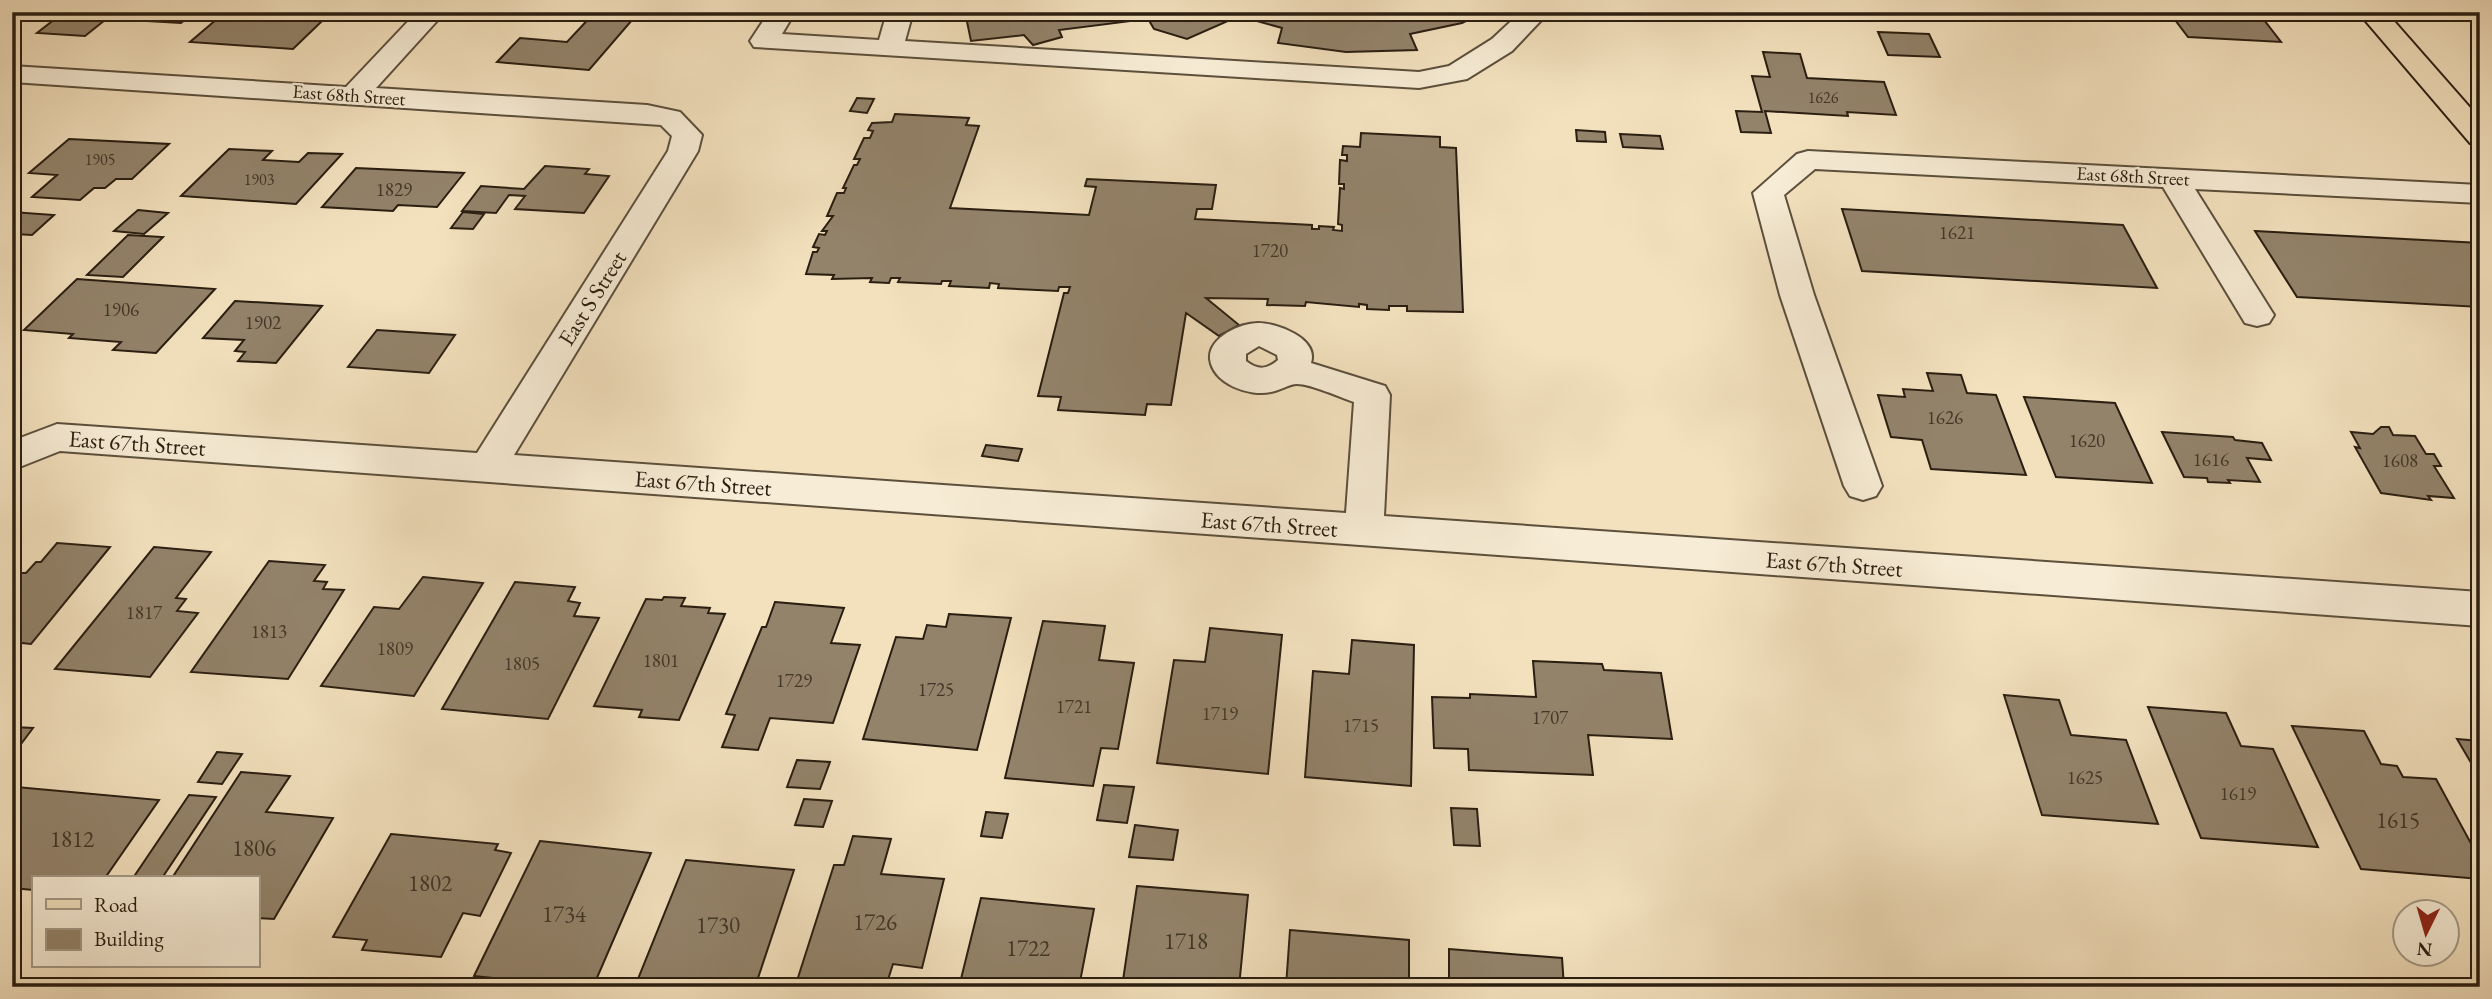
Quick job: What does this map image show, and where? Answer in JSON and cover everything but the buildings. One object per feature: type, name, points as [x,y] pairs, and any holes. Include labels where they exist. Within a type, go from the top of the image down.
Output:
[{"type":"main road","points":[[2371,12],[2480,137]]},
{"type":"street","points":[[354,95],[432,12]]},
{"type":"street","points":[[782,12],[764,41],[1419,80],[1457,73],[1502,45],[1536,12]]},
{"type":"street","points":[[890,48],[900,12]]},
{"type":"street","name":"East 68th Street","points":[[12,74],[646,114],[670,118],[681,128]]},
{"type":"street","name":"East S Street","points":[[488,467],[683,151],[687,135],[681,128]]},
{"type":"street","name":"East 68th Street","points":[[1863,486],[1797,295],[1768,193],[1808,160],[2480,194]]},
{"type":"street","points":[[2173,178],[2257,316]]},
{"type":"street","points":[[1290,369],[1371,395],[1364,530]]},
{"type":"street","name":"East 67th Street","points":[[12,456],[57,437],[2480,609]]}]
